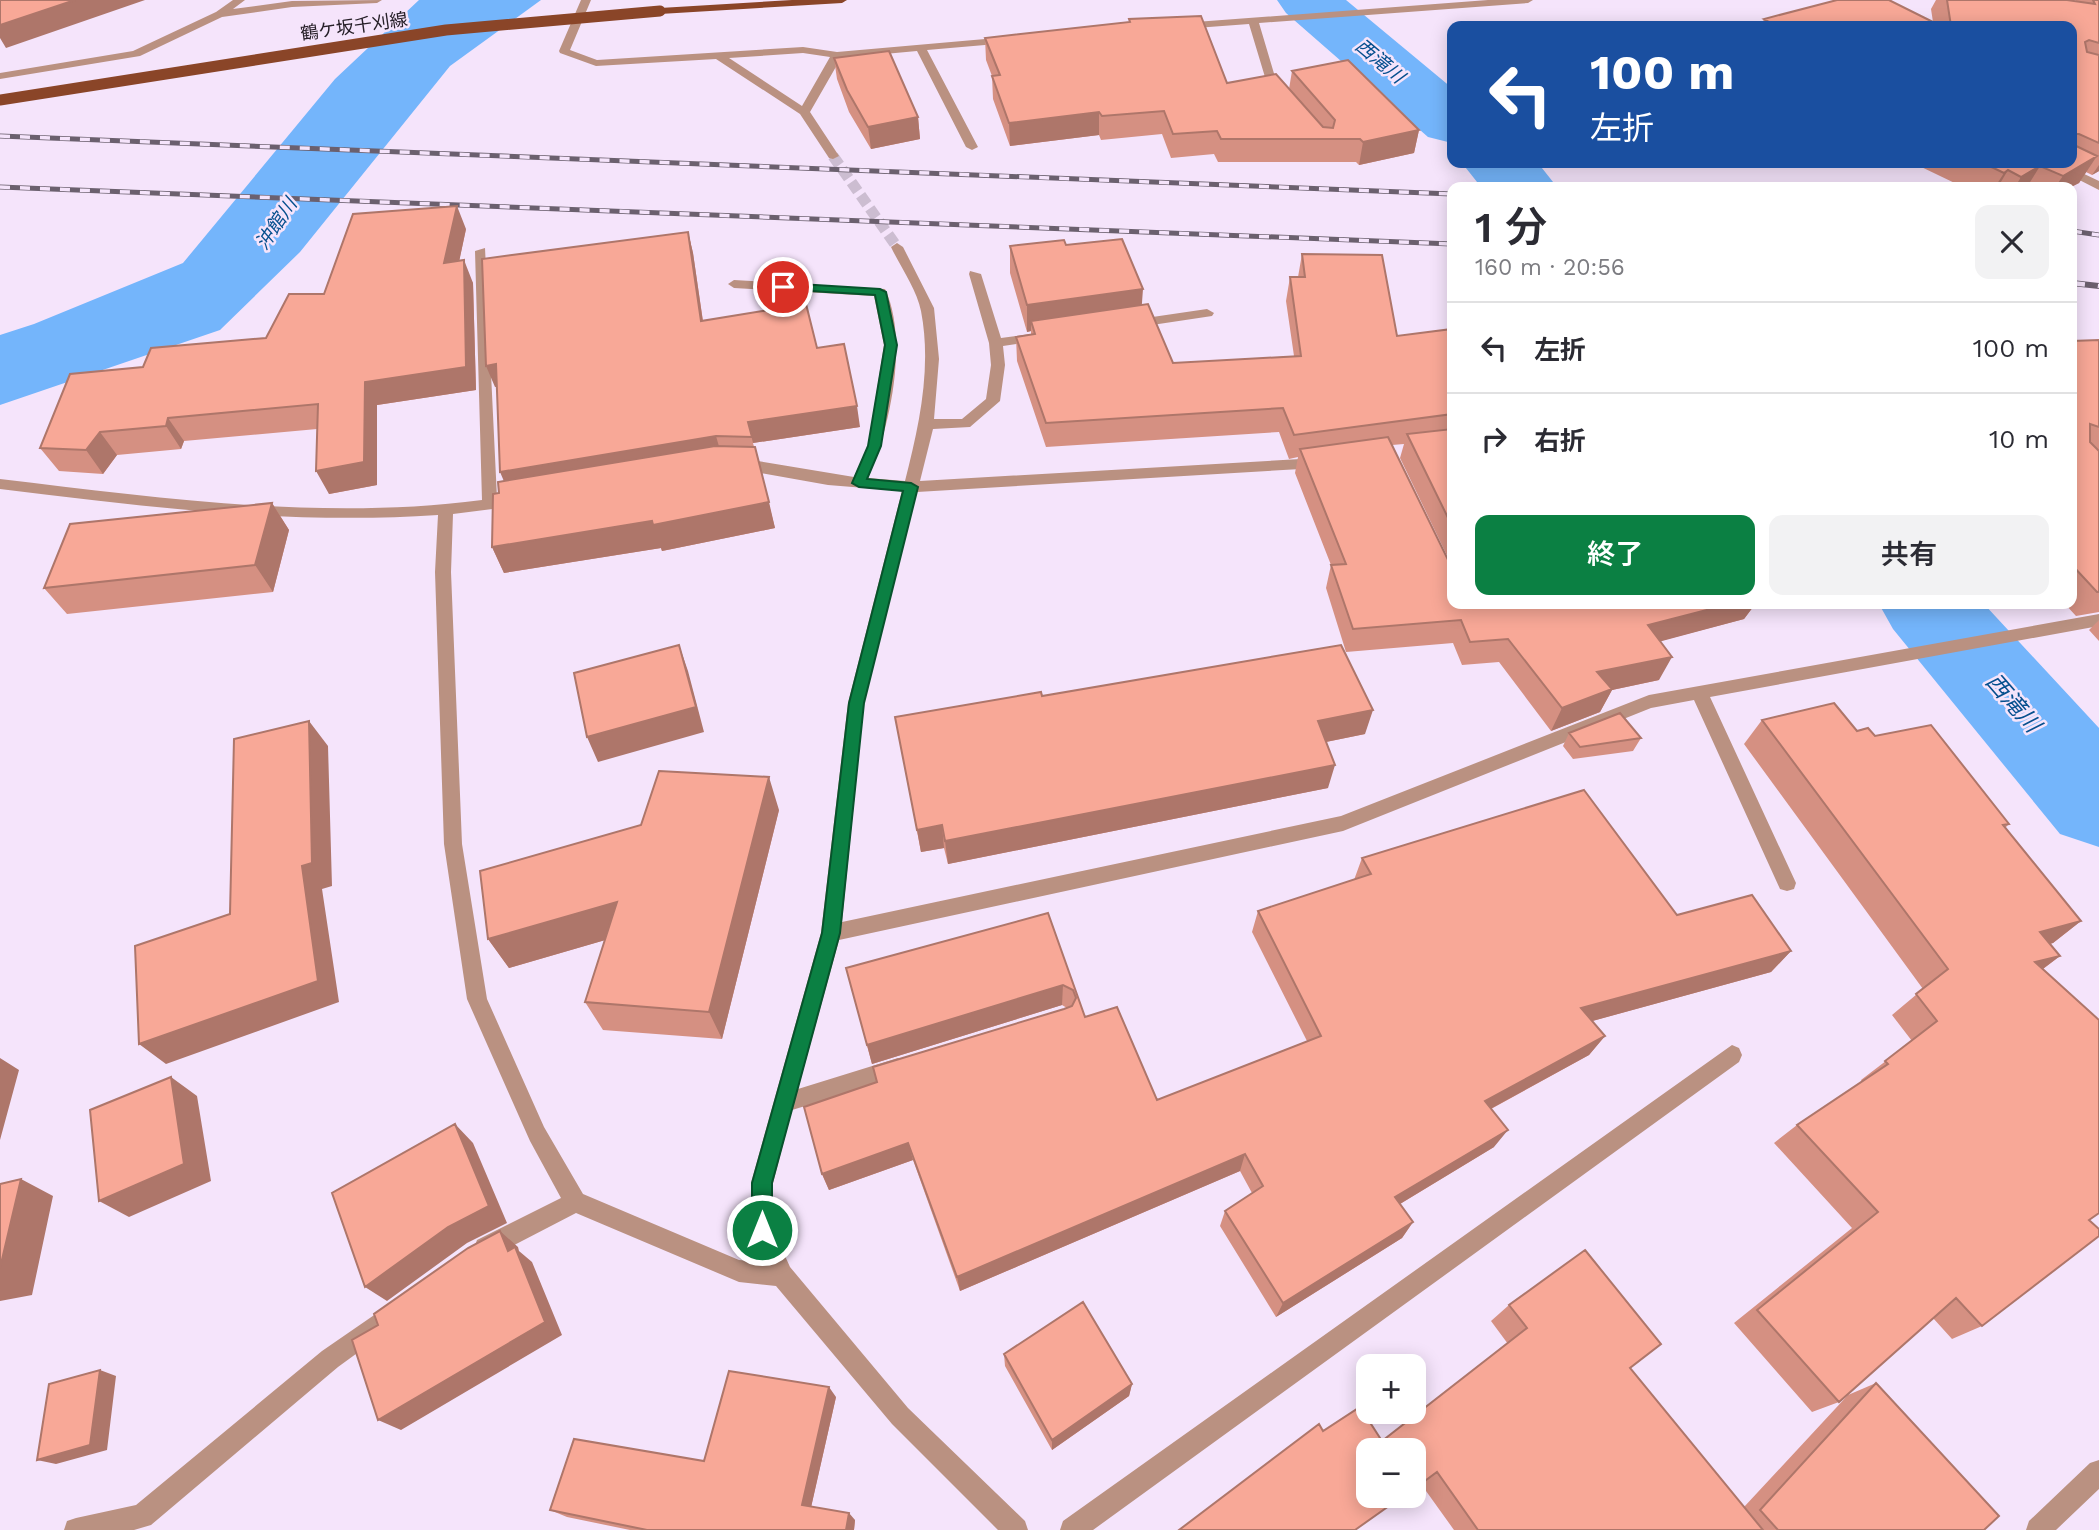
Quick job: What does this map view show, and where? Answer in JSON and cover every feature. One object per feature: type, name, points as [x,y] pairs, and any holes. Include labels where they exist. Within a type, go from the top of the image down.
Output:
[{"type":"main road","name":"鶴ケ坂千刈線","points":[[0,100],[421,34],[660,11],[842,0]]},
{"type":"street","points":[[0,76],[136,54],[220,14],[240,0]]},
{"type":"street","points":[[220,14],[292,4],[377,0]]},
{"type":"street","points":[[586,0],[564,51],[596,63],[803,50],[837,55],[1018,40]]},
{"type":"street","points":[[1170,27],[1528,0]]},
{"type":"street","points":[[1253,19],[1273,87],[1290,107]]},
{"type":"street","points":[[921,48],[972,147]]},
{"type":"street","points":[[804,113],[837,55]]},
{"type":"street","points":[[719,56],[804,113],[833,156]]},
{"type":"street","points":[[2062,168],[2099,186]]},
{"type":"street","points":[[897,247],[927,308],[932,359],[927,424],[856,703],[831,933],[762,1183],[762,1230],[782,1275],[900,1416],[1016,1530]]},
{"type":"street","points":[[481,251],[490,505]]},
{"type":"street","points":[[927,424],[965,424],[993,401],[998,365],[996,343],[975,274]]},
{"type":"street","points":[[734,284],[880,292],[891,345],[875,446],[859,483]]},
{"type":"street","points":[[1115,326],[1207,313]]},
{"type":"street","points":[[996,343],[1049,335]]},
{"type":"street","points":[[722,465],[758,466],[828,480],[911,487],[1284,467],[1336,461]]},
{"type":"street","points":[[0,484],[133,500],[343,514],[446,512],[531,498]]},
{"type":"street","points":[[446,512],[443,572],[453,844],[477,999],[537,1135],[576,1202],[739,1272],[782,1275]]},
{"type":"street","points":[[831,933],[1343,823],[1650,702],[2099,620]]},
{"type":"street","points":[[1699,693],[1787,883]]},
{"type":"street","points":[[1072,1530],[1731,1055]]},
{"type":"street","points":[[784,1103],[917,1062]]},
{"type":"street","points":[[465,1261],[576,1202]]},
{"type":"street","points":[[76,1530],[141,1523],[330,1359],[409,1302]]},
{"type":"street","points":[[2038,1530],[2099,1472]]},
{"type":"water","name":"沖館川","points":[[419,0],[541,0],[450,66],[300,252],[220,330],[0,405],[0,335],[34,324],[183,263],[335,79]]},
{"type":"building","points":[[0,0],[75,0],[0,25]]},
{"type":"building","points":[[1837,0],[1889,0],[1931,21],[1767,21],[1764,19]]},
{"type":"building","points":[[1947,0],[2067,0],[2095,4],[2093,0],[2099,0],[2099,43],[2089,40],[2085,42],[2087,52],[2099,55],[2099,143],[2077,134],[2077,21],[1950,21]]},
{"type":"building","points":[[1201,16],[1227,83],[1276,74],[1323,127],[1333,128],[1335,120],[1292,71],[1348,60],[1419,130],[1363,142],[1360,139],[1221,139],[1217,131],[1173,134],[1164,111],[1102,116],[1099,112],[1009,123],[992,76],[1000,75],[985,38],[1130,22],[1129,19]]},
{"type":"building","points":[[889,51],[918,117],[868,127],[847,90],[834,58]]},
{"type":"building","points":[[2077,146],[2097,156],[2077,168]]},
{"type":"building","points":[[1994,168],[2037,168],[2021,177],[2008,170],[2004,173]]},
{"type":"building","points":[[2045,168],[2077,168],[2063,176]]},
{"type":"building","points":[[457,206],[444,263],[464,260],[466,367],[365,382],[364,462],[316,471],[318,404],[168,418],[166,426],[100,432],[86,450],[40,448],[70,374],[143,367],[151,348],[266,338],[289,294],[324,294],[353,214]]},
{"type":"building","points":[[688,232],[701,321],[806,304],[817,348],[844,344],[857,406],[748,422],[752,437],[716,436],[500,472],[496,364],[486,366],[482,259]]},
{"type":"building","points":[[1122,239],[1143,289],[1027,305],[1010,246],[1064,240],[1066,245]]},
{"type":"building","points":[[1302,254],[1382,255],[1397,336],[1447,330],[1447,415],[1294,435],[1283,408],[1046,423],[1016,337],[1035,334],[1031,321],[1148,304],[1173,363],[1301,356],[1290,277],[1305,277]]},
{"type":"building","points":[[2099,340],[2099,427],[2090,424],[2090,442],[2099,451],[2099,592],[2077,570],[2077,341]]},
{"type":"building","points":[[1447,430],[1447,516],[1407,434]]},
{"type":"building","points":[[1388,437],[1447,558],[1447,609],[1710,609],[1648,625],[1672,657],[1597,672],[1612,689],[1562,708],[1508,639],[1470,642],[1461,620],[1353,629],[1331,565],[1346,564],[1300,449]]},
{"type":"building","points":[[715,446],[755,447],[769,502],[653,525],[652,521],[492,547],[493,494],[499,493],[498,482]]},
{"type":"building","points":[[272,503],[255,565],[44,588],[70,524]]},
{"type":"building","points":[[679,645],[696,707],[587,737],[574,673]]},
{"type":"building","points":[[1341,645],[1373,710],[1318,721],[1335,765],[945,841],[942,825],[917,830],[895,717],[1041,692],[1042,696]]},
{"type":"building","points":[[1834,703],[1857,731],[1868,728],[1875,736],[1931,725],[2009,824],[2003,825],[2081,921],[2040,932],[2060,956],[2035,962],[2099,1020],[2099,1213],[2089,1220],[2099,1229],[2099,1236],[1982,1326],[1956,1298],[1839,1402],[1757,1310],[1878,1212],[1797,1125],[1888,1064],[1885,1061],[1937,1021],[1916,994],[1948,969],[1762,720]]},
{"type":"building","points":[[1620,713],[1641,738],[1580,747],[1569,733]]},
{"type":"building","points":[[309,721],[312,863],[302,866],[318,981],[139,1044],[135,946],[230,914],[234,739]]},
{"type":"building","points":[[659,771],[769,777],[709,1012],[585,1002],[617,902],[488,939],[480,871],[641,825]]},
{"type":"building","points":[[1584,790],[1677,915],[1752,895],[1791,951],[1581,1008],[1605,1036],[1485,1101],[1508,1130],[1395,1197],[1413,1222],[1283,1303],[1225,1211],[1263,1186],[1245,1154],[957,1277],[908,1143],[822,1174],[804,1107],[877,1082],[873,1067],[1064,1009],[1072,1006],[1076,998],[1073,990],[1063,985],[867,1045],[846,968],[1048,913],[1085,1017],[1117,1007],[1157,1100],[1321,1036],[1258,911],[1371,874],[1362,858]]},
{"type":"building","points":[[171,1077],[184,1164],[99,1201],[90,1110]]},
{"type":"building","points":[[455,1124],[489,1206],[448,1227],[365,1287],[332,1193]]},
{"type":"building","points":[[21,1179],[0,1268],[0,1184]]},
{"type":"building","points":[[500,1231],[508,1251],[515,1247],[545,1322],[378,1420],[352,1340],[378,1325],[374,1314],[468,1248]]},
{"type":"building","points":[[1585,1250],[1661,1344],[1630,1368],[1763,1530],[1478,1530],[1437,1472],[1426,1480],[1426,1438],[1386,1438],[1404,1424],[1426,1424],[1426,1407],[1527,1328],[1509,1305]]},
{"type":"building","points":[[1083,1302],[1132,1384],[1052,1440],[1004,1354]]},
{"type":"building","points":[[100,1370],[90,1445],[37,1460],[49,1384]]},
{"type":"building","points":[[729,1371],[829,1387],[802,1505],[849,1513],[846,1530],[647,1530],[550,1510],[574,1439],[704,1461]]},
{"type":"building","points":[[1876,1383],[1999,1516],[1984,1530],[1778,1530],[1760,1510]]},
{"type":"building","points":[[1356,1410],[1356,1424],[1371,1424],[1380,1438],[1356,1438],[1356,1508],[1386,1508],[1355,1530],[1179,1530],[1319,1424],[1323,1431]]},
{"type":"waterway","name":"西滝川","points":[[1308,0],[1447,118]]},
{"type":"waterway","name":"西滝川","points":[[1502,168],[1516,182]]},
{"type":"waterway","name":"西滝川","points":[[1931,609],[2099,802]]},
{"type":"tunnel","points":[[833,156],[897,247]]},
{"type":"railway","points":[[0,136],[1447,194]]},
{"type":"railway","points":[[0,187],[1447,244]]},
{"type":"railway","points":[[2077,232],[2099,235]]},
{"type":"railway","points":[[2077,284],[2099,286]]},
{"type":"route","points":[[762,1230],[762,1183],[831,933],[856,703],[911,487],[859,483],[875,446],[891,345],[880,292],[783,287]]}]
